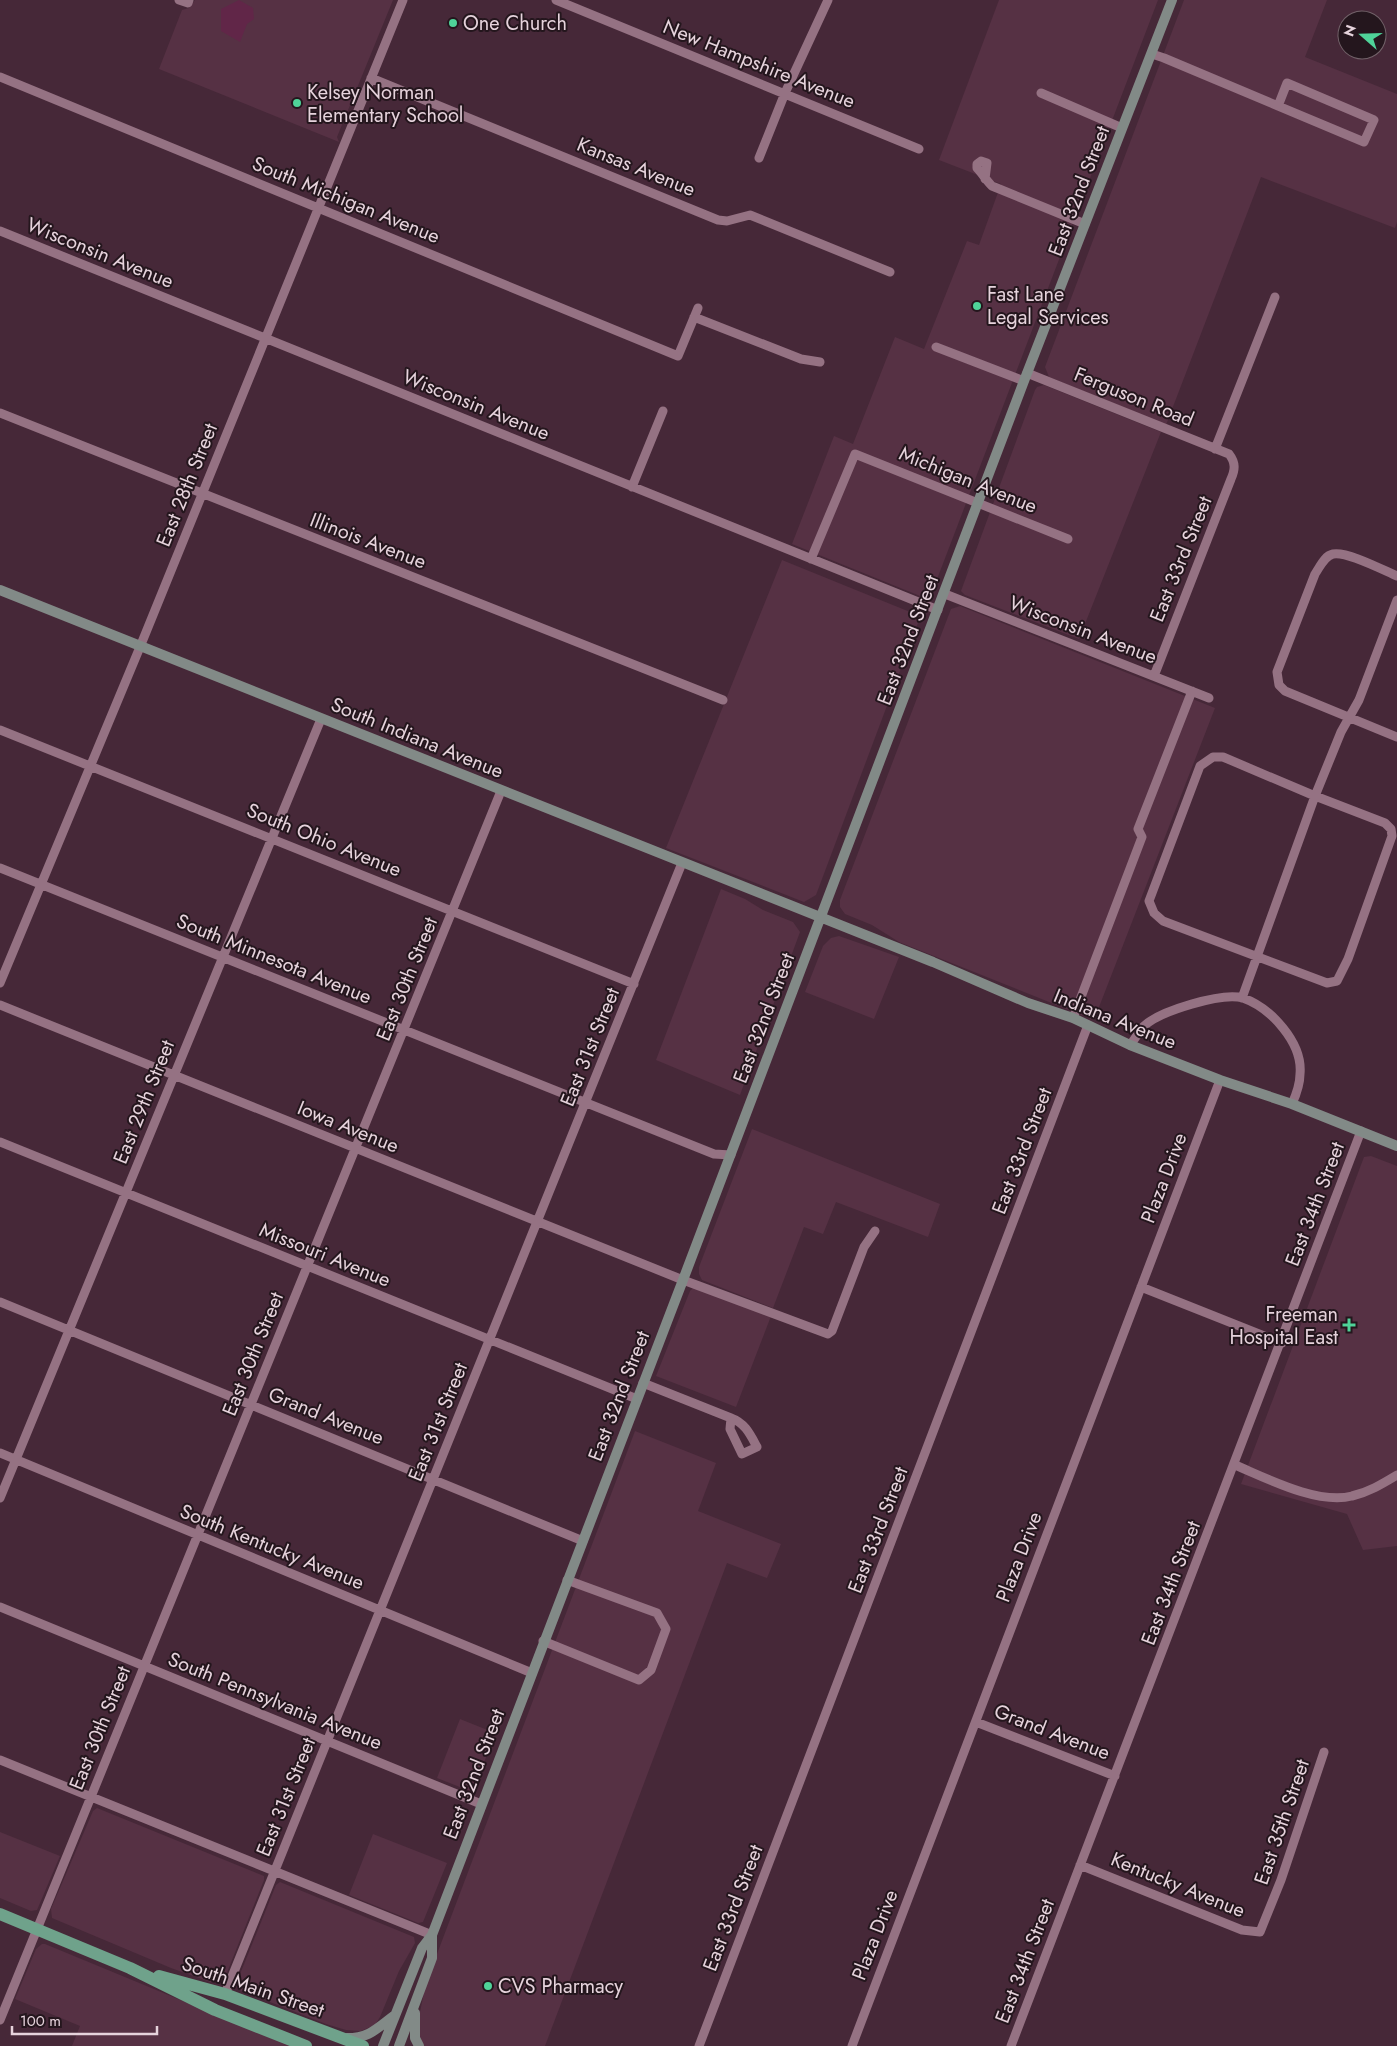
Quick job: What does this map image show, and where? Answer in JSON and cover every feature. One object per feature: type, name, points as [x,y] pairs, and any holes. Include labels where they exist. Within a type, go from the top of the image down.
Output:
[{"type":"main road","name":"East 32nd Street","points":[[383,2046],[422,1948],[432,1936],[1026,377],[1172,0]]},
{"type":"main road","name":"South Indiana Avenue","points":[[0,590],[821,918]]},
{"type":"main road","name":"Indiana Avenue","points":[[821,918],[1028,1003],[1073,1018],[1130,1044],[1220,1080],[1292,1104],[1397,1146]]},
{"type":"main road","name":"South Main Street","points":[[0,1914],[130,1968],[216,2010],[306,2046]]},
{"type":"main road","points":[[400,2046],[432,1958],[432,1936]]},
{"type":"main road","name":"South Main Street","points":[[130,1968],[225,1994],[363,2046]]},
{"type":"main road","points":[[415,2005],[415,2038],[419,2046]]},
{"type":"main road","points":[[341,2038],[362,2038],[396,2014]]},
{"type":"street","name":"East 28th Street","points":[[0,983],[140,647],[403,0]]},
{"type":"street","name":"New Hampshire Avenue","points":[[556,0],[785,92],[920,149]]},
{"type":"street","points":[[759,158],[785,92],[828,0]]},
{"type":"street","points":[[1152,54],[1364,142],[1374,120],[1287,83],[1278,106]]},
{"type":"street","name":"South Michigan Avenue","points":[[0,77],[678,356],[696,313],[801,360],[820,362]]},
{"type":"street","name":"Kansas Avenue","points":[[371,78],[718,220],[726,221],[750,216],[890,272]]},
{"type":"street","points":[[1041,93],[1122,128]]},
{"type":"street","points":[[986,179],[992,186],[1085,224]]},
{"type":"street","name":"Wisconsin Avenue","points":[[0,231],[938,610]]},
{"type":"street","points":[[1215,449],[1274,297]]},
{"type":"street","points":[[936,347],[1026,377]]},
{"type":"street","name":"Ferguson Road","points":[[1026,377],[1229,454]]},
{"type":"street","points":[[632,487],[663,411]]},
{"type":"street","name":"Illinois Avenue","points":[[0,413],[202,495],[723,700]]},
{"type":"street","name":"Michigan Avenue","points":[[811,559],[855,454],[1068,539]]},
{"type":"street","name":"East 33rd Street","points":[[1154,676],[1233,475],[1234,463],[1229,454]]},
{"type":"street","points":[[1397,576],[1344,554],[1332,554],[1323,561],[1315,574],[1277,672],[1279,685],[1285,691],[1350,716],[1397,737]]},
{"type":"street","name":"Wisconsin Avenue","points":[[944,594],[1209,698]]},
{"type":"street","points":[[1242,998],[1314,796],[1340,732],[1359,700],[1397,600]]},
{"type":"street","points":[[1073,1018],[1142,836],[1138,829],[1192,692]]},
{"type":"street","name":"East 29th Street","points":[[0,1498],[321,719]]},
{"type":"street","name":"South Ohio Avenue","points":[[0,730],[634,984]]},
{"type":"street","points":[[1213,756],[1223,757],[1314,796],[1385,823],[1391,829],[1392,836],[1348,959],[1337,981],[1327,983],[1163,920],[1154,912],[1149,900],[1200,766],[1213,756]]},
{"type":"street","name":"East 30th Street","points":[[0,2020],[454,911],[501,791]]},
{"type":"street","name":"East 31st Street","points":[[225,1994],[682,863]]},
{"type":"street","name":"South Minnesota Avenue","points":[[0,868],[714,1154],[730,1155]]},
{"type":"street","points":[[1130,1044],[1145,1025],[1185,1006],[1218,999],[1242,998],[1264,1011],[1282,1026],[1294,1045],[1301,1073],[1292,1104]]},
{"type":"street","name":"Iowa Avenue","points":[[0,1005],[683,1280],[828,1334],[832,1332],[864,1247],[875,1231]]},
{"type":"street","name":"East 33rd Street","points":[[699,2046],[1088,1025]]},
{"type":"street","name":"Plaza Drive","points":[[852,2046],[1220,1080]]},
{"type":"street","name":"East 34th Street","points":[[1011,2046],[1282,1343],[1361,1131]]},
{"type":"street","name":"Missouri Avenue","points":[[0,1142],[637,1399]]},
{"type":"street","points":[[1140,1287],[1282,1343]]},
{"type":"street","name":"Grand Avenue","points":[[0,1302],[434,1478],[583,1541]]},
{"type":"street","points":[[643,1383],[731,1418]]},
{"type":"street","name":"South Kentucky Avenue","points":[[0,1453],[532,1673]]},
{"type":"street","points":[[1235,1465],[1307,1492],[1340,1498],[1372,1490],[1397,1475]]},
{"type":"street","points":[[544,1641],[639,1680],[651,1670],[666,1629],[657,1614],[567,1580]]},
{"type":"street","name":"South Pennsylvania Avenue","points":[[0,1607],[481,1804]]},
{"type":"street","name":"Grand Avenue","points":[[976,1722],[1115,1776]]},
{"type":"street","name":"East 35th Street","points":[[1262,1930],[1324,1752]]},
{"type":"street","points":[[0,1760],[432,1936]]},
{"type":"street","name":"Kentucky Avenue","points":[[1080,1865],[1246,1931],[1257,1933],[1262,1930]]},
{"type":"shaded area","name":"Kelsey Norman Elementary School","points":[[195,0],[393,0],[337,137],[339,142],[159,69],[182,10],[189,8]]},
{"type":"shaded area","points":[[239,0],[253,8],[254,19],[247,24],[240,42],[221,31],[221,9]]},
{"type":"shaded area","points":[[999,0],[1158,0],[931,595],[925,598],[792,544],[834,436],[853,444],[895,337],[924,349],[967,241],[979,245],[1001,184],[939,160]]},
{"type":"shaded area","points":[[1184,0],[1327,0],[1305,57],[1397,94],[1397,222],[1395,228],[1261,177],[1166,425],[1049,377],[1045,367]]},
{"type":"shaded area","points":[[1044,385],[1161,432],[1079,639],[965,595],[961,591],[1035,390],[1037,387]]},
{"type":"shaded area","points":[[782,560],[915,614],[918,623],[816,895],[804,902],[666,848]]},
{"type":"shaded area","points":[[960,606],[1215,708],[1094,1020],[899,942],[872,925],[845,914],[840,907],[840,900],[951,609]]},
{"type":"shaded area","points":[[721,889],[745,899],[763,910],[793,922],[800,932],[740,1095],[656,1060]]},
{"type":"shaded area","points":[[839,936],[899,957],[874,1019],[805,992],[823,946],[831,938]]},
{"type":"shaded area","points":[[752,1129],[940,1204],[928,1237],[836,1202],[823,1234],[804,1227],[773,1308],[702,1280],[699,1274],[699,1267]]},
{"type":"shaded area","name":"Freeman Hospital East","points":[[1371,1156],[1397,1166],[1397,1546],[1363,1550],[1347,1514],[1241,1484],[1364,1157]]},
{"type":"shaded area","points":[[694,1287],[771,1316],[736,1407],[656,1376],[690,1291]]},
{"type":"shaded area","points":[[635,1431],[716,1463],[698,1511],[781,1544],[767,1578],[727,1563],[545,2046],[422,2046],[420,2012],[426,1983]]},
{"type":"shaded area","points":[[460,1719],[495,1733],[475,1787],[470,1791],[437,1778]]},
{"type":"shaded area","points":[[97,1808],[264,1876],[226,1975],[221,1981],[210,1982],[171,1968],[52,1918],[51,1909],[93,1811]]},
{"type":"shaded area","points":[[0,1832],[60,1856],[37,1910],[31,1911],[0,1898]]},
{"type":"shaded area","points":[[373,1834],[447,1863],[423,1922],[418,1923],[349,1895]]},
{"type":"shaded area","points":[[280,1882],[414,1937],[415,1943],[399,1971],[375,2025],[361,2031],[346,2030],[237,1989],[236,1984],[276,1885]]},
{"type":"shaded area","points":[[42,1944],[292,2046],[72,2046],[80,2026],[15,1999],[36,1949]]},
{"type":"place","name":"One Church","points":[[453,23]]},
{"type":"place","name":"Kelsey Norman Elementary School","points":[[297,103]]},
{"type":"place","name":"Fast Lane Legal Services","points":[[977,306]]},
{"type":"place","name":"Freeman Hospital East","points":[[1349,1325]]},
{"type":"place","name":"CVS Pharmacy","points":[[488,1986]]}]
